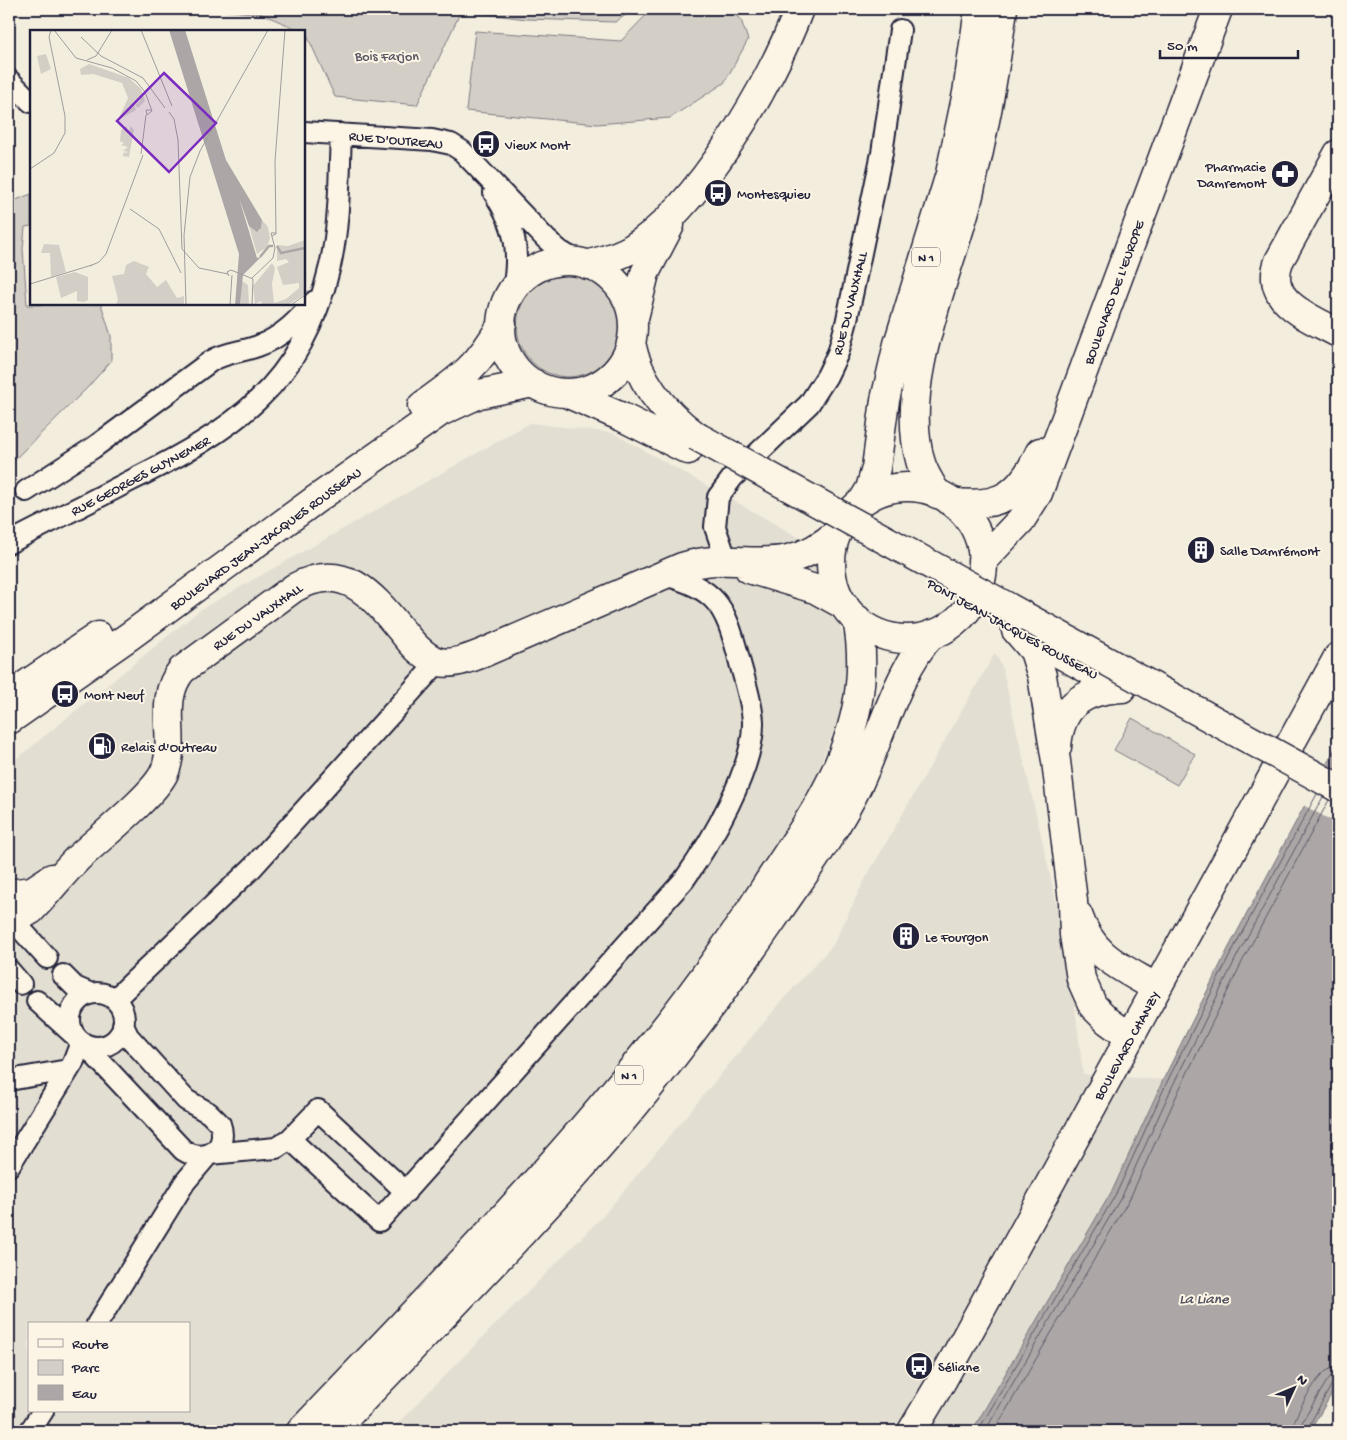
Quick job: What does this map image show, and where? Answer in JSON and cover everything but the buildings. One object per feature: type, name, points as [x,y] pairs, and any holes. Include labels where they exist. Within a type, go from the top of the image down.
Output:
[{"type":"main road","points":[[566,393],[584,391],[605,381],[622,364],[632,332],[648,265],[659,243],[686,201],[712,167],[755,100],[783,47],[799,9]]},
{"type":"main road","name":"N 1","points":[[862,502],[872,483],[876,468],[886,400],[898,344],[950,174],[967,93],[979,9]]},
{"type":"main road","name":"N 1","points":[[944,498],[921,465],[917,445],[918,387],[929,330],[957,240],[978,158],[994,77],[1002,9]]},
{"type":"main road","name":"BOULEVARD DE L'EUROPE","points":[[944,498],[980,505],[1006,497],[1020,484],[1038,456],[1205,9]]},
{"type":"main road","name":"BOULEVARD DE L'EUROPE","points":[[982,561],[1021,520],[1038,493],[1218,9]]},
{"type":"main road","points":[[1338,154],[1279,261],[1276,284],[1286,303],[1338,333]]},
{"type":"main road","points":[[584,264],[631,249],[650,235],[686,201]]},
{"type":"main road","points":[[559,262],[584,264],[605,274],[619,287],[628,303],[636,363],[651,391],[692,443],[622,417],[566,393],[549,390],[533,384],[518,371],[509,358],[504,344],[502,324],[506,304],[513,291],[527,276],[544,266],[559,262]]},
{"type":"main road","name":"BOULEVARD JEAN-JACQUES ROUSSEAU","points":[[9,696],[226,547],[467,373],[484,354],[502,324]]},
{"type":"main road","name":"BOULEVARD JEAN-JACQUES ROUSSEAU","points":[[9,720],[131,635],[315,500],[440,412],[479,394],[533,384]]},
{"type":"main road","name":"PONT JEAN-JACQUES ROUSSEAU","points":[[692,443],[1016,630],[1338,806]]},
{"type":"main road","name":"PONT JEAN-JACQUES ROUSSEAU","points":[[692,443],[1338,788]]},
{"type":"main road","points":[[729,562],[770,577],[815,589],[850,612],[868,628],[889,636],[910,638],[932,634],[953,623],[969,606],[979,585],[982,561],[980,546],[974,528],[962,512],[944,498],[915,488],[898,488],[882,492],[862,502],[847,516],[837,534],[832,552],[831,570],[836,588],[850,612]]},
{"type":"main road","points":[[438,662],[451,663],[472,658],[698,562],[791,560],[814,551],[837,534]]},
{"type":"main road","name":"RUE DU VAUXHALL","points":[[9,912],[32,891],[75,862],[152,789],[163,775],[168,759],[169,696],[177,676],[189,664],[294,588],[309,580],[324,578],[339,579],[356,584],[377,602],[421,652],[438,662]]},
{"type":"main road","name":"N 1","points":[[301,1431],[578,1136],[655,1042],[735,933],[821,800],[842,757],[852,727],[860,683],[862,653],[850,612]]},
{"type":"main road","points":[[1016,630],[1030,644],[1041,667],[1056,761],[1073,902],[1074,935],[1083,988],[1100,1014],[1130,1037]]},
{"type":"main road","name":"N 1","points":[[333,1431],[568,1182],[624,1117],[691,1034],[774,917],[846,807],[876,744],[910,664],[918,650],[932,634]]},
{"type":"main road","name":"BOULEVARD CHANZY","points":[[912,1431],[943,1379],[1338,657]]},
{"type":"main road","points":[[1056,761],[1059,728],[1072,706],[1095,692],[1122,688]]},
{"type":"main road","points":[[1073,902],[1084,932],[1098,952],[1157,988]]},
{"type":"street","name":"RUE DU VAUXHALL","points":[[729,562],[715,527],[718,497],[733,477],[809,404],[828,376],[838,353],[846,324],[882,153],[900,30]]},
{"type":"street","points":[[9,80],[30,101]]},
{"type":"street","name":"RUE D'OUTREAU","points":[[305,132],[446,142],[462,151],[546,239],[560,251],[584,264]]},
{"type":"street","name":"RUE GEORGES GUYNEMER","points":[[9,543],[190,451],[237,420],[264,393],[293,357],[306,335],[323,292],[335,232],[341,134]]},
{"type":"street","name":"RUE D'OUTREAU","points":[[478,168],[502,205],[516,242],[517,268],[513,291]]},
{"type":"street","points":[[26,492],[93,448],[211,361],[224,354],[259,346],[282,334],[298,320],[323,292]]},
{"type":"street","points":[[290,1140],[379,1221],[684,880],[714,834],[732,799],[749,748],[753,721],[750,702],[724,611],[711,596],[689,582],[664,575]]},
{"type":"street","points":[[115,999],[252,868],[438,662]]},
{"type":"street","name":"RUE DU VAUXHALL","points":[[9,912],[47,958]]},
{"type":"street","points":[[63,975],[75,987],[89,993]]},
{"type":"street","points":[[98,1322],[185,1182],[217,1147],[221,1138],[220,1124],[214,1116],[186,1100],[128,1036],[122,1011],[115,999],[99,992],[89,993],[80,998],[71,1009],[69,1024],[79,1040],[96,1047],[107,1045],[119,1035],[124,1025]]},
{"type":"street","points":[[37,1001],[79,1040],[183,1150],[196,1157],[276,1148],[290,1140],[318,1110],[406,1192]]},
{"type":"street","points":[[9,1166],[68,1070],[79,1040]]},
{"type":"street","points":[[9,1080],[68,1070]]},
{"type":"street","points":[[30,1431],[42,1412]]},
{"type":"shaded area","points":[[530,423],[613,433],[809,543],[840,626],[851,664],[839,717],[813,783],[771,852],[666,1005],[596,1092],[518,1182],[282,1431],[9,1431],[9,765],[200,610]]},
{"type":"shaded area","points":[[995,653],[1002,667],[1052,883],[1074,998],[1083,1074],[1163,1080],[1113,1189],[972,1431],[390,1431],[603,1216],[785,997],[833,945],[863,883]]},
{"type":"green space","name":"Bois Farjon","points":[[209,9],[635,9],[615,22],[527,19],[461,11],[417,105],[335,97],[305,30],[299,30],[262,14]]},
{"type":"green space","points":[[652,9],[728,9],[741,20],[748,40],[724,83],[670,118],[597,124],[466,111],[475,31],[621,41]]},
{"type":"green space","points":[[30,194],[30,226],[25,227],[23,249],[27,305],[101,305],[111,336],[111,361],[87,388],[9,465],[9,203]]},
{"type":"green space","points":[[568,275],[588,279],[604,290],[615,306],[619,326],[615,346],[604,362],[588,373],[568,377],[548,373],[532,362],[521,346],[517,326],[521,306],[532,290],[548,279]]},
{"type":"green space","points":[[1132,718],[1195,754],[1177,785],[1114,750]]},
{"type":"water","name":"La Liane","points":[[1338,743],[1338,1383],[1310,1431],[972,1431],[1113,1189],[1163,1080],[1228,949]]},
{"type":"pier","points":[[1325,763],[1338,771],[1338,824],[1303,805]]},
{"type":"place","name":"Vieux Mont","points":[[486,144]]},
{"type":"place","name":"Pharmacie Damremont","points":[[1285,174]]},
{"type":"place","name":"Montesquieu","points":[[718,193]]},
{"type":"place","name":"Salle Damrémont","points":[[1201,550]]},
{"type":"place","name":"Mont Neuf","points":[[65,694]]},
{"type":"place","name":"Relais d'Outreau","points":[[102,746]]},
{"type":"place","name":"Le Fourgon","points":[[906,936]]},
{"type":"place","name":"Séliane","points":[[919,1366]]}]
